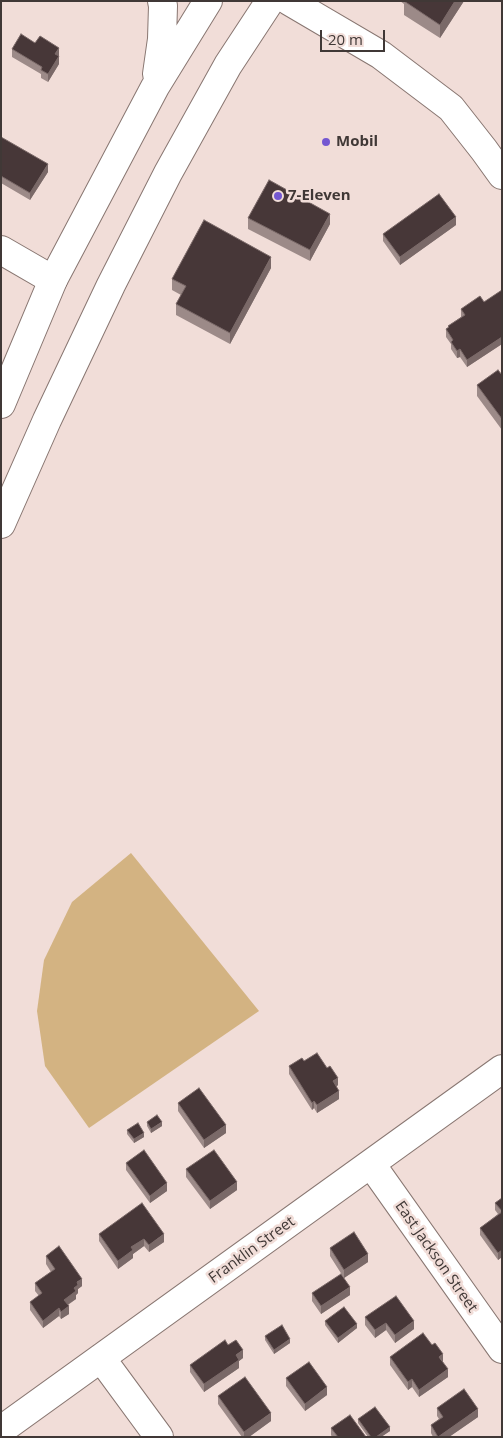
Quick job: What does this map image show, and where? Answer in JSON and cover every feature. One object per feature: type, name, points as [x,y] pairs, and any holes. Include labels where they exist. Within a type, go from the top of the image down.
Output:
[{"type":"street","points":[[155,86],[162,39],[162,1]]},
{"type":"street","points":[[1,404],[53,280],[155,86],[208,1]]},
{"type":"street","points":[[1,524],[59,393],[110,285],[168,173],[228,65],[270,1]]},
{"type":"street","points":[[289,1],[381,56],[451,108],[502,175]]},
{"type":"street","points":[[1,250],[53,280]]},
{"type":"street","name":"Franklin Street","points":[[1,1430],[502,1069]]},
{"type":"street","name":"East Jackson Street","points":[[371,1164],[502,1349]]},
{"type":"street","points":[[102,1358],[159,1437]]},
{"type":"shaded area","points":[[131,853],[259,1011],[89,1128],[45,1066],[37,1011],[44,960],[72,902]]},
{"type":"building","points":[[404,1],[455,1],[440,25]]},
{"type":"building","points":[[21,34],[35,43],[40,36],[59,48],[55,54],[59,56],[48,74],[41,70],[42,67],[12,49]]},
{"type":"building","points":[[1,137],[48,164],[30,193],[1,176]]},
{"type":"building","points":[[269,180],[330,214],[310,250],[248,218]]},
{"type":"building","points":[[439,194],[456,217],[400,257],[383,234]]},
{"type":"building","points":[[204,220],[271,257],[230,333],[176,304],[186,286],[172,279]]},
{"type":"building","points":[[502,290],[502,337],[467,360],[460,349],[457,351],[446,329],[465,315],[461,309],[480,296],[484,302]]},
{"type":"building","points":[[498,370],[502,375],[502,419],[477,385]]},
{"type":"building","points":[[317,1053],[327,1068],[330,1066],[338,1078],[333,1081],[339,1091],[317,1105],[314,1101],[312,1103],[289,1066],[302,1058],[304,1061]]},
{"type":"building","points":[[199,1088],[226,1125],[204,1140],[178,1103]]},
{"type":"building","points":[[157,1115],[162,1122],[151,1129],[147,1122]]},
{"type":"building","points":[[138,1123],[144,1133],[134,1139],[127,1130]]},
{"type":"building","points":[[144,1150],[167,1183],[150,1196],[126,1163]]},
{"type":"building","points":[[214,1150],[237,1182],[210,1201],[186,1169]]},
{"type":"building","points":[[502,1198],[502,1211],[495,1203]]},
{"type":"building","points":[[142,1203],[164,1234],[149,1245],[144,1239],[131,1247],[133,1250],[118,1261],[99,1234]]},
{"type":"building","points":[[502,1212],[502,1250],[498,1253],[480,1228]]},
{"type":"building","points":[[354,1232],[368,1254],[344,1270],[330,1248]]},
{"type":"building","points":[[59,1246],[82,1279],[77,1282],[78,1285],[74,1288],[76,1291],[64,1300],[69,1306],[61,1312],[59,1308],[43,1321],[30,1302],[42,1293],[35,1283],[55,1269],[46,1256]]},
{"type":"building","points":[[341,1274],[350,1287],[321,1306],[312,1293]]},
{"type":"building","points":[[396,1296],[414,1321],[395,1335],[386,1323],[375,1330],[365,1317]]},
{"type":"building","points":[[344,1307],[357,1324],[338,1338],[325,1321]]},
{"type":"building","points":[[282,1325],[290,1339],[274,1350],[265,1336]]},
{"type":"building","points":[[423,1333],[432,1345],[435,1343],[443,1354],[439,1357],[448,1369],[419,1390],[412,1379],[408,1382],[390,1357]]},
{"type":"building","points":[[225,1340],[228,1345],[236,1340],[243,1350],[236,1355],[239,1360],[204,1384],[190,1365]]},
{"type":"building","points":[[309,1362],[327,1387],[305,1404],[286,1378]]},
{"type":"building","points":[[245,1377],[271,1413],[244,1432],[218,1396]]},
{"type":"building","points":[[464,1389],[478,1409],[438,1437],[431,1425],[443,1417],[437,1408]]},
{"type":"building","points":[[375,1407],[390,1427],[376,1437],[371,1437],[358,1419]]},
{"type":"building","points":[[350,1415],[366,1437],[338,1437],[331,1428]]},
{"type":"place","name":"Mobil","points":[[326,142]]},
{"type":"place","name":"7-Eleven","points":[[278,196]]}]
